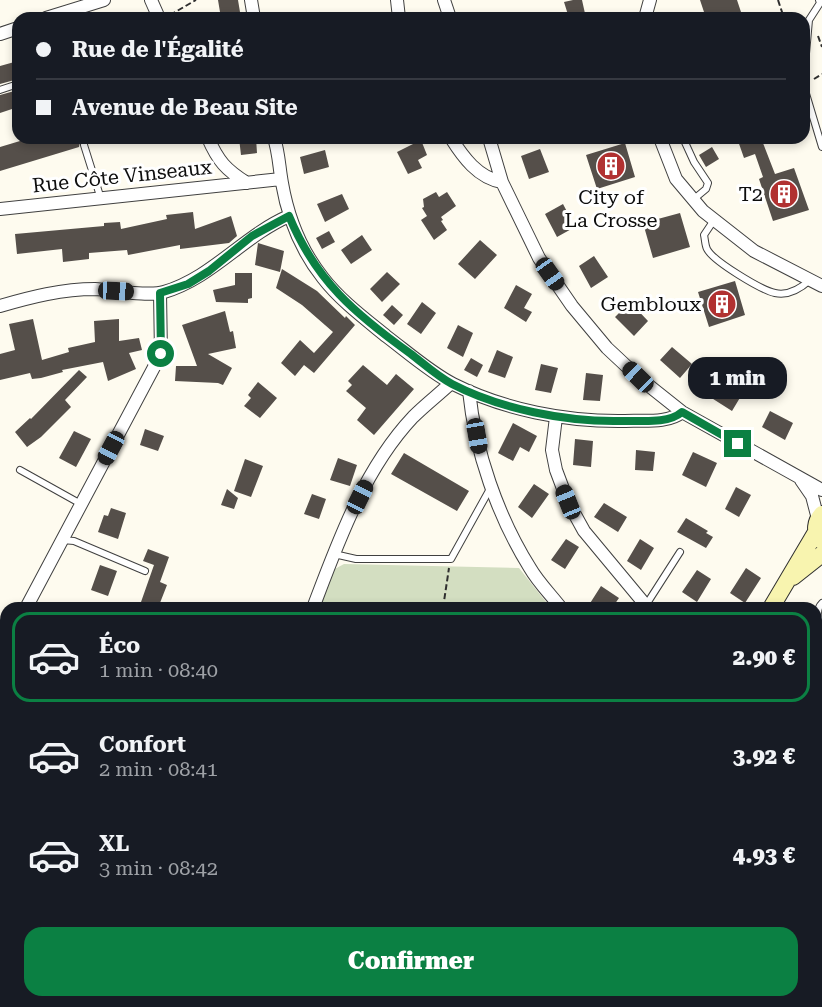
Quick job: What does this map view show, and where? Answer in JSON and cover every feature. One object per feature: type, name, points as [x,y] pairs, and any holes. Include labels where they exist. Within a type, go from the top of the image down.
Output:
[{"type":"street","points":[[65,0],[78,7]]},
{"type":"street","points":[[63,12],[104,0]]},
{"type":"street","points":[[210,144],[214,154],[228,171],[247,183]]},
{"type":"street","points":[[276,144],[289,216],[300,244],[323,279],[358,314],[450,383],[491,401],[556,417],[610,421],[654,420],[675,418],[682,412]]},
{"type":"street","points":[[455,144],[463,157],[490,180],[502,182]]},
{"type":"street","points":[[491,144],[502,182],[539,258],[572,306],[607,348],[638,377],[682,412],[822,490]]},
{"type":"street","points":[[662,144],[676,179],[693,200],[714,220],[753,251],[822,286]]},
{"type":"street","name":"Rue Côte Vinseaux","points":[[0,209],[281,179]]},
{"type":"street","points":[[0,306],[50,293],[93,289],[160,293],[188,284],[209,271],[252,236],[289,216]]},
{"type":"street","points":[[29,602],[161,354],[160,293]]},
{"type":"street","points":[[315,602],[334,554],[371,476],[385,453],[412,418],[450,383]]},
{"type":"street","points":[[469,391],[480,455],[500,510],[530,569],[556,602]]},
{"type":"street","points":[[556,417],[552,450],[556,470],[568,502],[584,531],[644,602]]},
{"type":"street","points":[[778,602],[802,553],[820,527],[812,496],[799,477]]},
{"type":"street","points":[[788,582],[822,554]]},
{"type":"lane","points":[[810,18],[820,3],[819,0]]},
{"type":"lane","points":[[810,107],[822,147]]},
{"type":"lane","points":[[686,144],[708,183],[706,189],[693,200]]},
{"type":"lane","points":[[84,145],[101,199]]},
{"type":"lane","points":[[714,220],[704,235],[706,248],[727,266],[763,288],[776,293],[796,291],[810,280]]},
{"type":"lane","points":[[20,470],[81,504]]},
{"type":"lane","points":[[334,554],[356,559],[451,559],[492,486]]},
{"type":"lane","points":[[62,540],[74,541],[145,571]]},
{"type":"lane","points":[[649,602],[680,552]]},
{"type":"path","points":[[177,12],[196,0]]},
{"type":"path","points":[[444,602],[451,559]]},
{"type":"green space","points":[[344,564],[519,568],[546,602],[319,602],[331,571]]},
{"type":"building","points":[[218,0],[238,0],[240,12],[220,12]]},
{"type":"building","points":[[582,0],[585,12],[567,12],[564,2]]},
{"type":"building","points":[[700,0],[737,0],[741,12],[704,12]]},
{"type":"building","points":[[12,63],[12,81],[0,84],[0,66]]},
{"type":"building","points":[[12,92],[12,109],[0,113],[0,95]]},
{"type":"building","points":[[12,143],[80,144],[79,147],[0,171],[0,147]]},
{"type":"building","points":[[240,144],[256,144],[257,153],[241,155]]},
{"type":"building","points":[[413,144],[423,144],[427,155],[418,160],[422,168],[408,174],[397,152]]},
{"type":"building","name":"City of La Crosse","points":[[625,144],[635,177],[597,189],[586,155]]},
{"type":"building","name":"T2","points":[[739,144],[763,144],[775,174],[794,168],[809,210],[773,221],[759,179],[763,177],[755,154],[744,158]]},
{"type":"building","points":[[712,147],[719,159],[706,167],[699,155]]},
{"type":"building","points":[[540,149],[549,172],[529,179],[521,156]]},
{"type":"building","points":[[325,150],[329,167],[304,174],[300,157]]},
{"type":"building","points":[[436,192],[439,197],[447,192],[456,206],[441,217],[447,230],[434,240],[421,220],[427,216],[422,208],[424,207],[423,199]]},
{"type":"building","points":[[342,194],[349,209],[325,222],[317,204]]},
{"type":"building","points":[[563,204],[575,227],[557,237],[545,214]]},
{"type":"building","points":[[193,212],[195,229],[231,216],[237,236],[229,243],[180,249],[180,245],[128,255],[127,250],[89,253],[89,259],[63,262],[62,249],[17,254],[15,234],[104,226],[104,223],[120,222],[121,229],[167,219],[166,215]]},
{"type":"building","points":[[680,213],[690,247],[653,258],[643,223]]},
{"type":"building","points":[[329,231],[335,242],[322,249],[316,238]]},
{"type":"building","points":[[362,235],[372,250],[351,264],[341,250]]},
{"type":"building","points":[[480,240],[497,255],[475,279],[458,264]]},
{"type":"building","points":[[258,243],[284,251],[280,272],[255,265]]},
{"type":"building","points":[[594,256],[608,277],[591,288],[579,266]]},
{"type":"building","points":[[282,269],[317,291],[355,325],[314,373],[304,365],[295,376],[281,363],[300,340],[314,353],[333,332],[302,305],[276,288]]},
{"type":"building","points":[[387,272],[400,284],[382,302],[370,289]]},
{"type":"building","points":[[235,273],[252,273],[252,298],[248,299],[248,303],[216,302],[213,290],[235,285]]},
{"type":"building","name":"Gembloux","points":[[735,281],[745,315],[709,327],[698,292]]},
{"type":"building","points":[[516,285],[532,294],[524,308],[532,312],[526,322],[504,308]]},
{"type":"building","points":[[422,302],[436,313],[421,334],[407,324]]},
{"type":"building","points":[[630,302],[648,321],[634,336],[615,317]]},
{"type":"building","points":[[392,305],[403,315],[394,325],[383,315]]},
{"type":"building","points":[[225,311],[230,332],[233,331],[236,348],[208,354],[232,368],[223,385],[175,381],[176,366],[197,366],[182,325]]},
{"type":"building","points":[[33,319],[42,360],[69,352],[68,348],[95,342],[94,321],[119,319],[119,341],[139,338],[142,350],[129,353],[136,369],[108,381],[103,362],[62,370],[63,372],[41,378],[32,379],[30,373],[0,380],[0,354],[15,350],[9,324]]},
{"type":"building","points":[[458,325],[473,333],[463,357],[447,348]]},
{"type":"building","points":[[672,347],[692,364],[680,378],[660,360]]},
{"type":"building","points":[[497,350],[513,357],[505,378],[488,372]]},
{"type":"building","points":[[471,358],[483,365],[477,377],[464,370]]},
{"type":"building","points":[[541,364],[558,368],[551,393],[535,390]]},
{"type":"building","points":[[363,365],[387,385],[396,374],[414,389],[374,435],[357,420],[366,408],[346,391],[352,385],[348,381]]},
{"type":"building","points":[[79,370],[87,377],[65,400],[71,407],[41,437],[27,447],[15,432]]},
{"type":"building","points":[[586,373],[603,375],[600,401],[583,400]]},
{"type":"building","points":[[258,382],[277,398],[260,418],[244,406],[251,398],[248,395]]},
{"type":"building","points":[[719,383],[741,396],[732,411],[710,397]]},
{"type":"building","points":[[770,411],[793,423],[785,440],[762,427]]},
{"type":"building","points":[[513,423],[537,436],[529,452],[520,447],[513,461],[498,453]]},
{"type":"building","points":[[145,429],[164,436],[158,451],[140,445]]},
{"type":"building","points":[[74,431],[91,439],[76,467],[59,458]]},
{"type":"building","points":[[575,439],[593,441],[591,467],[573,465]]},
{"type":"building","points":[[636,450],[655,452],[653,471],[635,470]]},
{"type":"building","points":[[693,452],[717,463],[706,487],[682,475]]},
{"type":"building","points":[[404,453],[469,491],[457,511],[391,474]]},
{"type":"building","points":[[338,458],[357,465],[350,486],[330,480]]},
{"type":"building","points":[[245,459],[263,466],[251,497],[234,491]]},
{"type":"building","points":[[534,484],[549,494],[532,518],[518,507]]},
{"type":"building","points":[[736,487],[751,495],[739,517],[725,509]]},
{"type":"building","points":[[227,489],[238,498],[234,509],[221,505]]},
{"type":"building","points":[[312,494],[326,499],[319,519],[304,514]]},
{"type":"building","points":[[604,503],[627,517],[618,532],[594,517]]},
{"type":"building","points":[[111,508],[126,513],[118,539],[98,532],[104,515],[108,516]]},
{"type":"building","points":[[686,518],[708,531],[706,533],[713,537],[706,548],[677,532]]},
{"type":"building","points":[[566,539],[579,547],[565,569],[551,560]]},
{"type":"building","points":[[640,539],[654,548],[641,570],[627,561]]},
{"type":"building","points":[[148,549],[169,557],[160,582],[167,585],[160,602],[141,602],[154,565],[143,561]]},
{"type":"building","points":[[100,565],[117,571],[108,596],[91,590]]},
{"type":"building","points":[[746,568],[761,578],[746,602],[730,593]]},
{"type":"building","points":[[697,570],[711,579],[697,602],[682,592]]},
{"type":"building","points":[[601,586],[619,598],[616,602],[591,602]]},
{"type":"place","name":"City of La Crosse","points":[[611,166]]},
{"type":"place","name":"T2","points":[[784,194]]},
{"type":"place","name":"Gembloux","points":[[722,304]]},
{"type":"route","points":[[161,354],[160,293],[188,284],[209,271],[252,236],[289,216],[300,244],[323,279],[358,314],[450,383],[491,401],[556,417],[610,421],[654,420],[675,418],[682,412],[738,444]]}]
